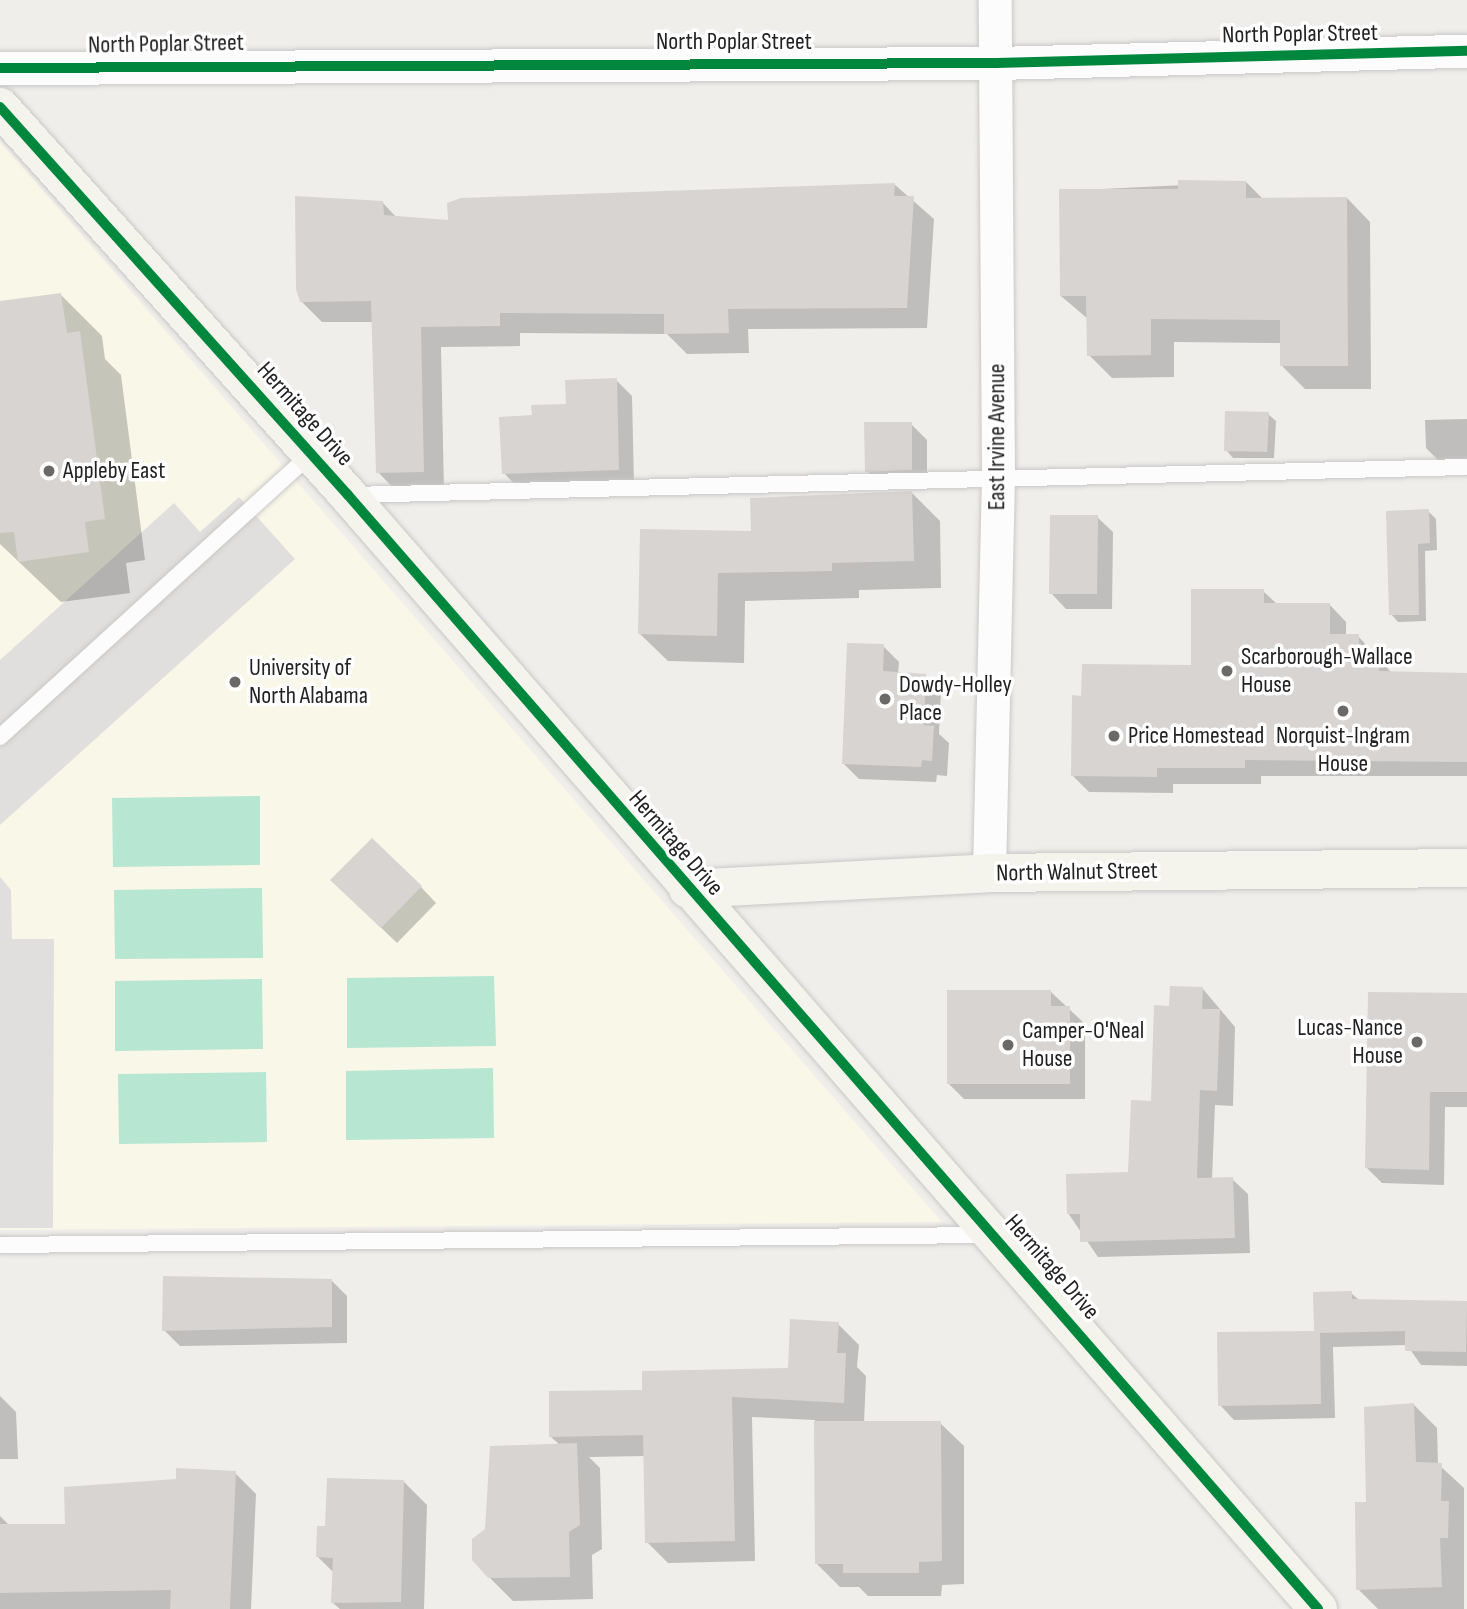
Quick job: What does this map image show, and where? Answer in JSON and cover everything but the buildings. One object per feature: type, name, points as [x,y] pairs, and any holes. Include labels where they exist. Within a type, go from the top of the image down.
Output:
[{"type":"street","name":"East Irvine Avenue","points":[[989,873],[998,476],[995,0]]},
{"type":"street","name":"North Poplar Street","points":[[0,68],[996,63],[1467,51]]},
{"type":"street","name":"Hermitage Drive","points":[[0,107],[348,495],[688,889],[998,1235],[1318,1609]]},
{"type":"street","name":"North Walnut Street","points":[[688,889],[989,873],[1467,868]]},
{"type":"lane","points":[[0,737],[311,454]]},
{"type":"lane","points":[[348,495],[998,476],[1467,467]]},
{"type":"lane","points":[[0,1245],[998,1235]]},
{"type":"shaded area","name":"University of North Alabama","points":[[0,141],[942,1222],[0,1230]]},
{"type":"shaded area","points":[[239,497],[295,559],[0,825],[0,660],[174,503],[200,532]]},
{"type":"shaded area","points":[[0,877],[11,890],[12,939],[54,939],[53,1228],[0,1228]]},
{"type":"green space","points":[[260,796],[260,865],[113,867],[112,798]]},
{"type":"green space","points":[[262,888],[263,958],[115,959],[114,890]]},
{"type":"green space","points":[[494,976],[496,1046],[347,1048],[347,978]]},
{"type":"green space","points":[[262,979],[263,1049],[115,1051],[115,981]]},
{"type":"green space","points":[[493,1068],[494,1138],[346,1140],[346,1071]]},
{"type":"green space","points":[[266,1072],[267,1142],[119,1144],[118,1074]]},
{"type":"cycle path","points":[[0,68],[996,63],[1467,51]]},
{"type":"cycle path","points":[[0,107],[348,495],[1318,1609]]},
{"type":"place","name":"Appleby East","points":[[49,471]]},
{"type":"place","name":"Scarborough-Wallace House","points":[[1227,671]]},
{"type":"place","name":"University of North Alabama","points":[[235,682]]},
{"type":"place","name":"Dowdy-Holley Place","points":[[885,699]]},
{"type":"place","name":"Norquist-Ingram House","points":[[1343,711]]},
{"type":"place","name":"Price Homestead","points":[[1114,736]]},
{"type":"place","name":"Lucas-Nance House","points":[[1417,1042]]},
{"type":"place","name":"Camper-O'Neal House","points":[[1008,1045]]}]
